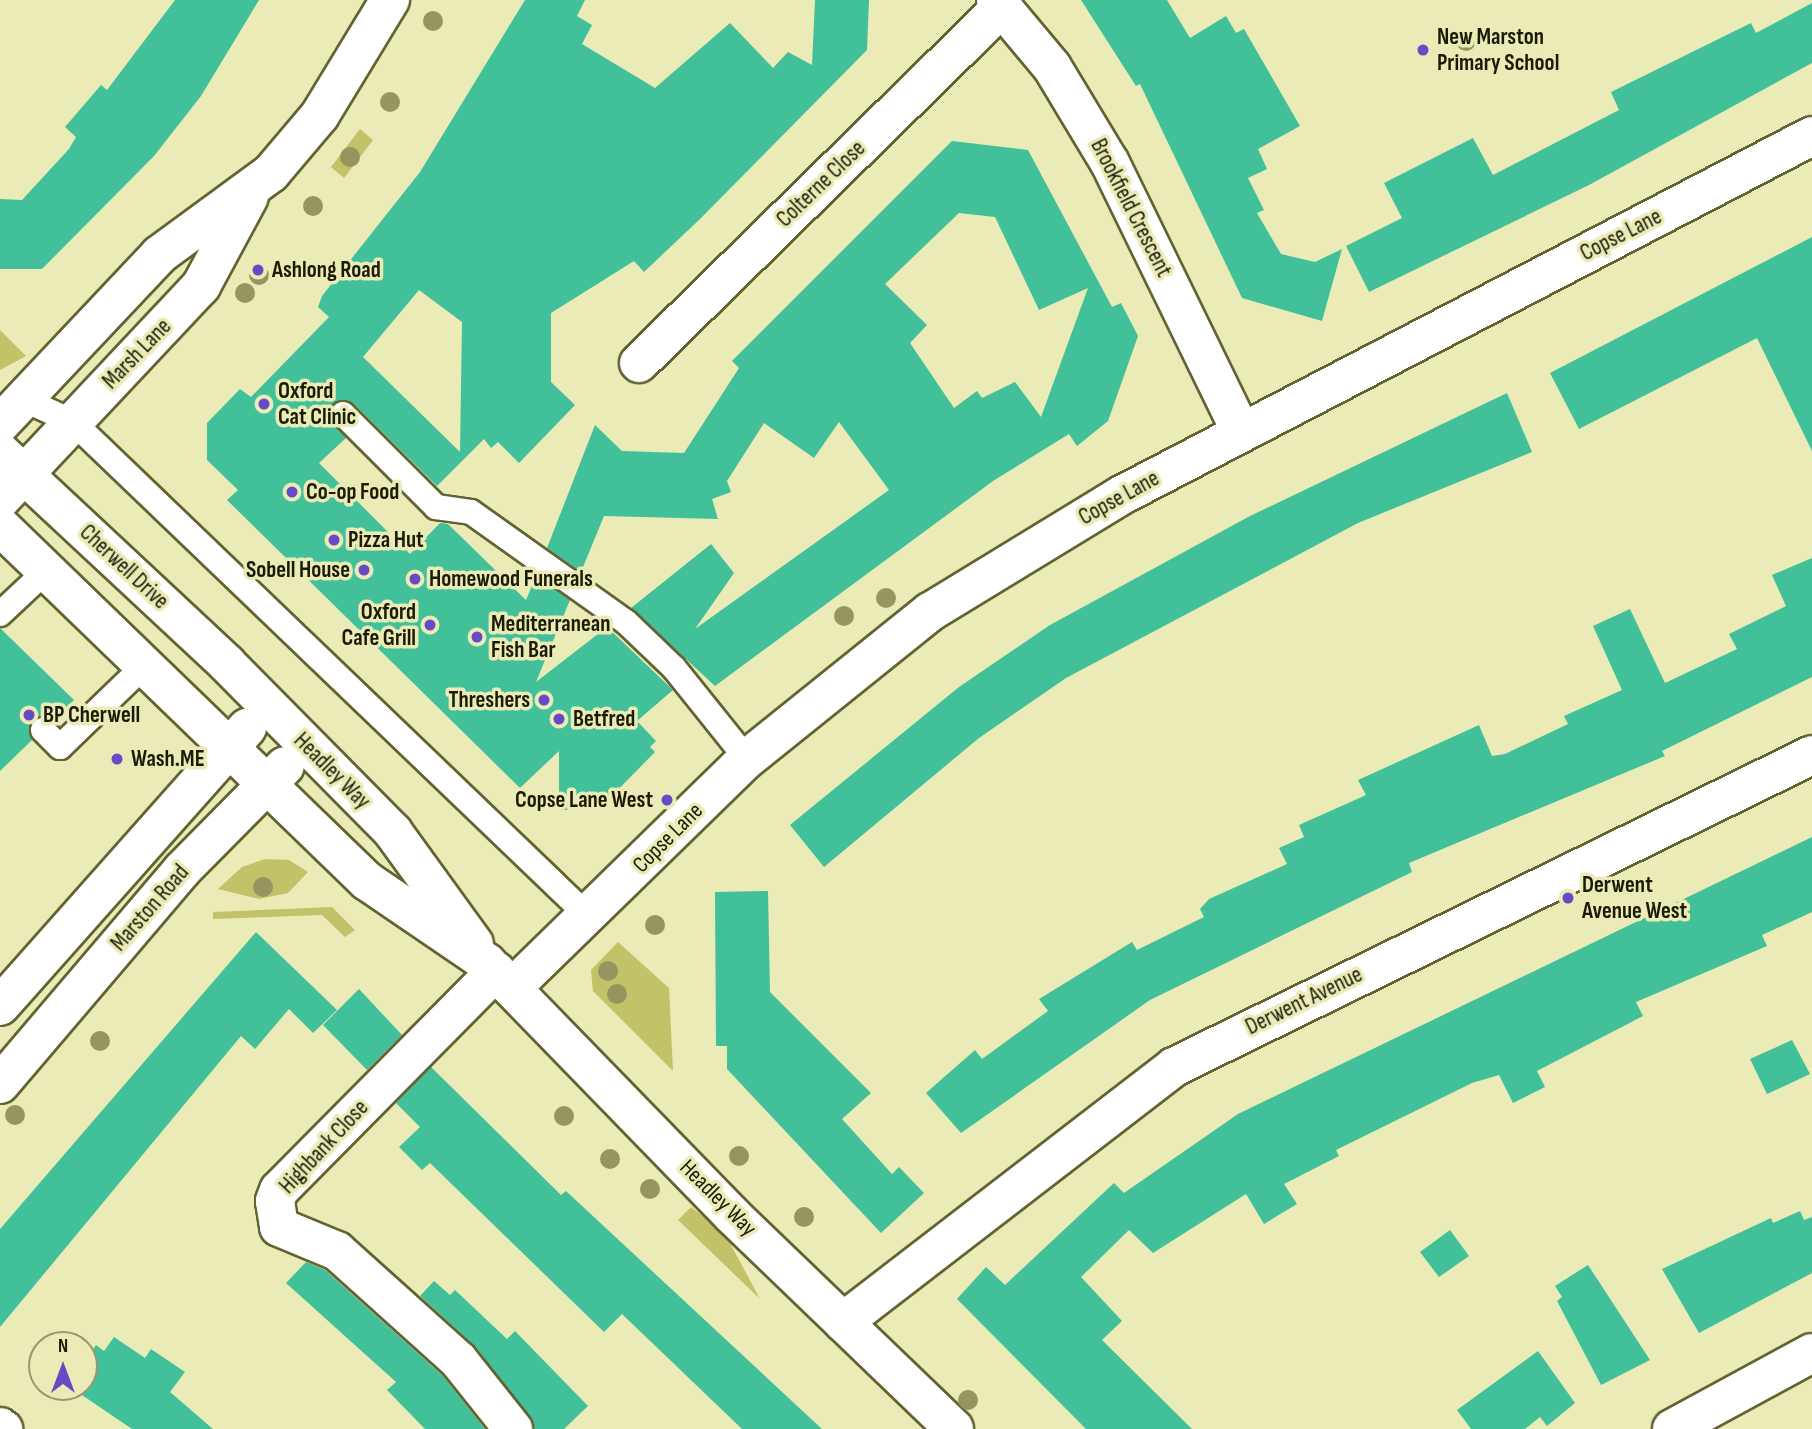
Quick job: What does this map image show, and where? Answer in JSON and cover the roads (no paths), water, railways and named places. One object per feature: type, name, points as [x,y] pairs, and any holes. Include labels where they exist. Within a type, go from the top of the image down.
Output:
[{"type":"street","name":"Marsh Lane","points":[[8,475],[73,422],[201,286],[252,192],[320,114],[390,0]]},
{"type":"street","name":"Colterne Close","points":[[639,363],[999,3]]},
{"type":"street","name":"Brookfield Crescent","points":[[999,3],[1052,67],[1110,163],[1241,432]]},
{"type":"street","name":"Copse Lane","points":[[499,974],[588,916],[747,759],[930,612],[1241,432],[1812,136]]},
{"type":"street","name":"Marsh Lane","points":[[12,412],[159,255],[252,192]]},
{"type":"street","name":"Cherwell Drive","points":[[8,475],[257,694]]},
{"type":"street","points":[[0,526],[147,663],[231,746]]},
{"type":"street","name":"Headley Way","points":[[257,694],[407,847],[499,974],[843,1322],[954,1429]]},
{"type":"street","points":[[0,1006],[231,746],[257,694]]},
{"type":"street","name":"Marston Road","points":[[1,1080],[182,870],[306,745]]},
{"type":"street","name":"Headley Way","points":[[231,746],[367,881],[499,974]]},
{"type":"street","name":"Derwent Avenue","points":[[843,1322],[1174,1067],[1812,755]]},
{"type":"street","name":"Highbank Close","points":[[499,974],[279,1190],[275,1201],[279,1227],[337,1251],[459,1361],[513,1429]]},
{"type":"street","points":[[1672,1429],[1812,1353]]},
{"type":"lane","points":[[12,412],[73,422],[588,916]]},
{"type":"lane","points":[[343,414],[436,507],[471,512],[626,622],[674,668],[747,759]]},
{"type":"lane","points":[[0,614],[47,570]]},
{"type":"lane","points":[[43,730],[60,747],[147,663]]},
{"type":"place","name":"New Marston Primary School","points":[[1423,50]]},
{"type":"place","name":"Ashlong Road","points":[[258,270]]},
{"type":"place","name":"Oxford Cat Clinic","points":[[264,404]]},
{"type":"place","name":"Co-op Food","points":[[292,492]]},
{"type":"place","name":"Pizza Hut","points":[[334,540]]},
{"type":"place","name":"Sobell House","points":[[364,570]]},
{"type":"place","name":"Homewood Funerals","points":[[415,579]]},
{"type":"place","name":"Oxford Cafe Grill","points":[[430,625]]},
{"type":"place","name":"Mediterranean Fish Bar","points":[[477,637]]},
{"type":"place","name":"Threshers","points":[[544,700]]},
{"type":"place","name":"BP Cherwell","points":[[29,715]]},
{"type":"place","name":"Betfred","points":[[559,719]]},
{"type":"place","name":"Wash.ME","points":[[117,759]]},
{"type":"place","name":"Copse Lane West","points":[[667,800]]},
{"type":"place","name":"Derwent Avenue West","points":[[1568,898]]}]
